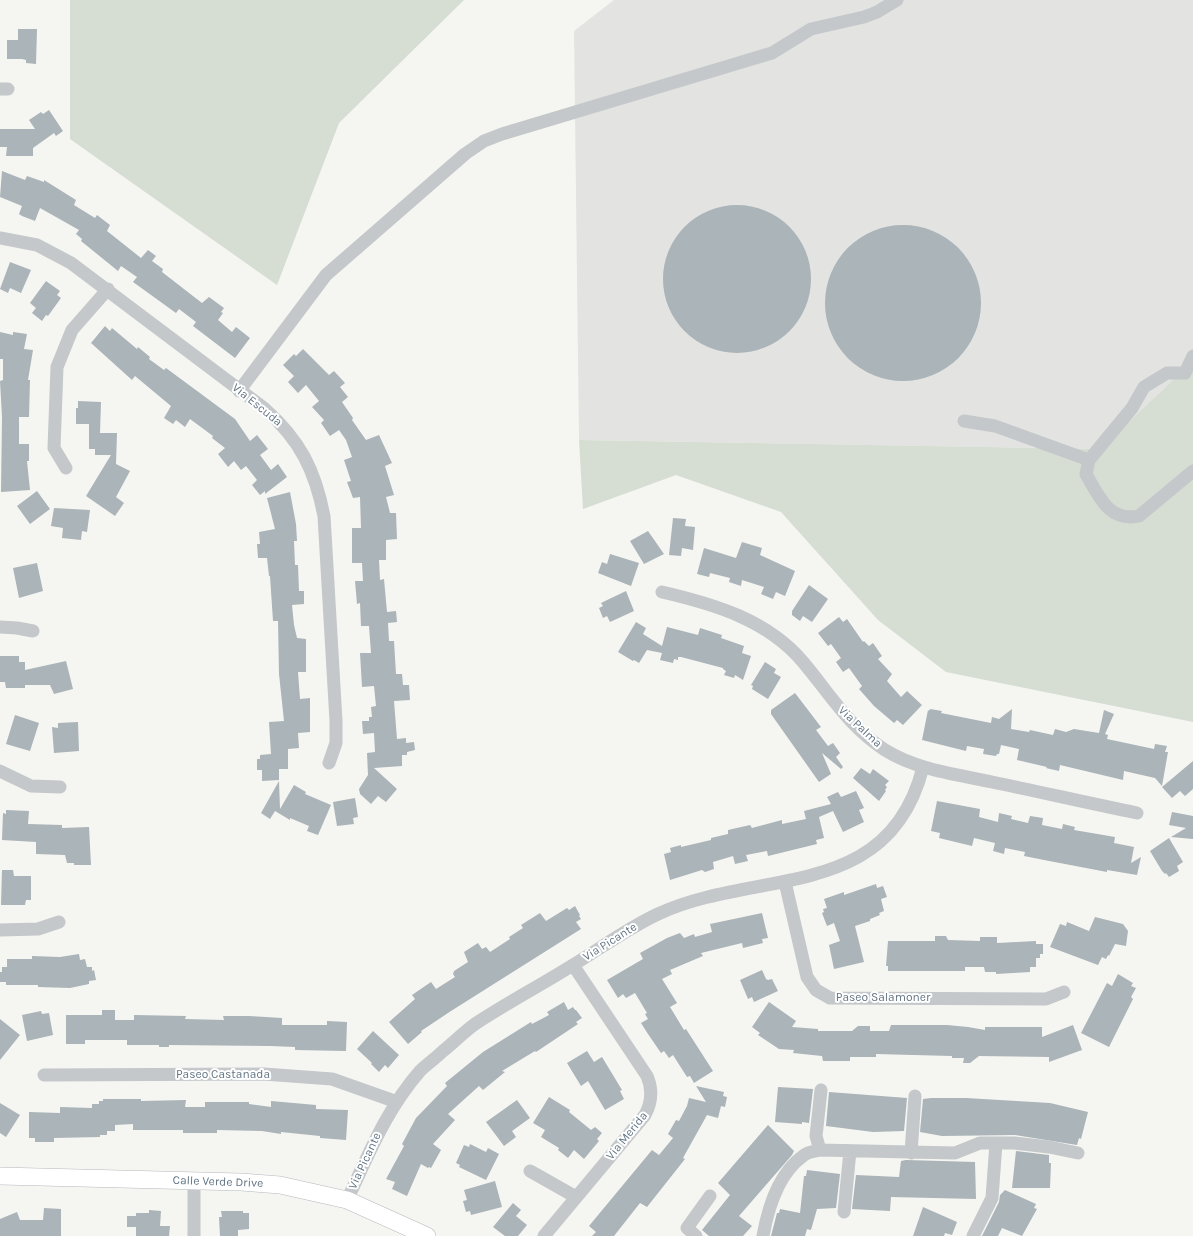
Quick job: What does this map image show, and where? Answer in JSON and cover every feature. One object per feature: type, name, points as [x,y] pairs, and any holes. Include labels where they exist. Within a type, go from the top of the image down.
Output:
[{"type":"main road","name":"Calle Verde Drive","points":[[0,1176],[194,1181],[280,1185],[347,1200],[426,1236]]},
{"type":"street","points":[[239,390],[326,275],[459,159],[484,141],[577,111],[772,53],[811,29],[864,17],[877,12],[897,0]]},
{"type":"street","name":"Via Escuda","points":[[0,238],[37,246],[71,263],[108,289],[278,420],[297,444],[311,470],[321,499],[326,535],[336,721],[336,743],[329,763]]},
{"type":"street","points":[[66,468],[54,448],[57,367],[72,330],[108,289]]},
{"type":"street","points":[[1193,356],[1186,373],[1167,373],[1144,387],[1132,408],[1089,460],[1086,474],[1102,501],[1120,517],[1130,518],[1139,516],[1193,471]]},
{"type":"street","points":[[964,421],[995,426],[1089,460]]},
{"type":"street","name":"Via Palma","points":[[662,592],[693,599],[749,620],[778,636],[803,661],[840,711],[859,729],[886,750],[923,767],[1137,813]]},
{"type":"street","points":[[0,627],[32,630]]},
{"type":"street","name":"Via Picante","points":[[347,1200],[385,1118],[421,1070],[474,1025],[640,923],[673,907],[704,897],[785,882],[849,862],[883,840],[908,809],[919,785],[923,767]]},
{"type":"street","points":[[0,771],[31,786],[60,787]]},
{"type":"street","name":"Paseo Salamoner","points":[[785,882],[807,977],[816,990],[830,998],[1046,999],[1064,992]]},
{"type":"street","points":[[0,930],[38,929],[59,922]]},
{"type":"street","name":"Via Merida","points":[[544,1236],[645,1115],[649,1108],[651,1092],[647,1076],[573,965]]},
{"type":"street","name":"Paseo Castanada","points":[[44,1075],[264,1074],[332,1079],[397,1102]]},
{"type":"street","points":[[820,1150],[816,1136],[821,1090]]},
{"type":"street","points":[[911,1153],[914,1096]]},
{"type":"street","points":[[763,1236],[776,1192],[785,1175],[803,1155],[820,1150],[955,1153],[980,1143],[996,1143],[1049,1147],[1078,1153]]},
{"type":"street","points":[[974,1236],[992,1198],[996,1143]]},
{"type":"street","points":[[844,1212],[850,1151]]},
{"type":"street","points":[[530,1171],[576,1197]]},
{"type":"street","points":[[194,1181],[194,1236]]},
{"type":"street","points":[[687,1233],[710,1196]]},
{"type":"shaded area","points":[[70,0],[464,0],[339,123],[277,285],[70,139]]},
{"type":"shaded area","points":[[614,0],[1193,0],[1193,361],[1100,449],[579,440],[574,31]]},
{"type":"shaded area","points":[[1193,361],[1193,722],[946,672],[878,620],[781,512],[676,475],[583,509],[579,440],[1100,449]]},
{"type":"building","points":[[18,29],[37,29],[36,64],[26,63],[26,60],[22,59],[7,59],[7,40],[18,40]]},
{"type":"building","points":[[49,110],[63,131],[56,136],[54,133],[33,148],[33,156],[6,156],[7,147],[0,147],[0,129],[35,129],[29,120],[41,112],[43,114]]},
{"type":"building","points":[[2,171],[25,180],[27,176],[44,182],[44,180],[76,200],[74,205],[95,218],[97,215],[110,225],[107,231],[141,258],[148,250],[156,256],[152,261],[163,269],[162,272],[202,303],[209,297],[224,308],[221,312],[223,313],[218,320],[232,332],[236,327],[250,338],[235,358],[193,326],[196,322],[179,309],[176,313],[133,282],[137,277],[121,266],[118,271],[81,241],[82,239],[76,234],[79,230],[40,208],[35,221],[19,214],[22,206],[0,197]]},
{"type":"building","points":[[737,205],[758,208],[772,214],[784,222],[794,232],[802,244],[808,258],[811,279],[808,300],[802,314],[794,326],[784,336],[772,344],[758,350],[737,353],[716,350],[702,344],[690,336],[680,326],[672,314],[666,300],[663,279],[666,258],[672,244],[680,232],[690,222],[702,214],[716,208]]},
{"type":"building","points":[[895,225],[911,225],[926,228],[940,234],[958,248],[972,266],[978,280],[981,303],[978,326],[972,340],[958,358],[940,372],[926,378],[911,381],[895,381],[880,378],[866,372],[848,358],[838,346],[828,326],[825,311],[825,295],[828,280],[834,266],[848,248],[860,238],[880,228]]},
{"type":"building","points":[[10,262],[31,270],[21,293],[10,288],[8,293],[0,289]]},
{"type":"building","points":[[46,281],[60,291],[57,295],[61,298],[48,316],[46,315],[42,321],[32,313],[36,308],[30,303]]},
{"type":"building","points":[[105,326],[110,331],[112,328],[137,349],[138,347],[150,357],[149,359],[164,370],[166,368],[235,419],[250,441],[257,435],[268,449],[260,455],[271,470],[278,464],[287,477],[265,494],[265,491],[260,495],[252,485],[257,480],[246,466],[241,470],[234,461],[228,467],[218,454],[225,448],[212,438],[213,436],[190,419],[185,427],[176,420],[173,424],[164,418],[171,406],[135,376],[132,380],[91,343]]},
{"type":"building","points":[[0,332],[13,335],[13,332],[27,334],[24,349],[33,350],[28,380],[30,380],[29,417],[19,417],[19,444],[29,444],[29,461],[27,461],[30,490],[1,492],[2,417],[0,381],[3,380],[3,359],[0,359]]},
{"type":"building","points":[[303,349],[329,375],[334,371],[345,383],[340,387],[348,397],[342,402],[353,418],[352,420],[366,440],[379,435],[392,463],[385,466],[394,495],[386,497],[390,513],[396,513],[397,539],[386,540],[386,560],[379,560],[380,580],[384,579],[387,612],[396,611],[397,622],[388,623],[389,641],[394,641],[396,674],[402,674],[403,685],[409,685],[410,700],[394,701],[397,739],[406,738],[406,743],[414,742],[415,750],[407,752],[407,755],[402,755],[402,766],[374,768],[397,789],[386,802],[378,796],[371,804],[360,794],[359,789],[368,775],[367,753],[375,752],[374,733],[363,734],[362,721],[369,721],[369,717],[372,717],[371,707],[376,706],[374,686],[362,687],[360,653],[371,653],[369,626],[361,626],[360,603],[357,604],[355,581],[363,581],[362,563],[352,563],[352,528],[361,528],[360,497],[353,498],[347,482],[351,481],[344,460],[352,457],[346,440],[339,430],[330,436],[321,423],[324,420],[312,407],[319,401],[306,385],[298,393],[288,382],[294,376],[283,365],[294,354],[296,356]]},
{"type":"building","points":[[78,401],[101,402],[100,433],[117,433],[116,464],[130,471],[116,497],[124,503],[115,516],[86,496],[111,455],[95,455],[95,449],[89,449],[89,424],[76,424],[76,408],[78,408]]},
{"type":"building","points":[[37,491],[50,509],[30,524],[17,506]]},
{"type":"building","points":[[290,492],[296,524],[297,541],[294,541],[295,565],[298,565],[299,591],[304,591],[304,604],[292,605],[297,638],[306,639],[306,672],[298,672],[300,699],[310,698],[310,732],[298,733],[299,748],[288,749],[288,769],[279,769],[279,780],[262,781],[262,770],[257,770],[257,759],[260,759],[260,755],[271,754],[269,722],[284,721],[279,674],[278,621],[273,621],[270,576],[267,558],[258,558],[257,544],[260,544],[259,532],[275,529],[267,498]]},
{"type":"building","points":[[54,508],[90,510],[87,532],[82,531],[81,540],[62,538],[63,528],[51,526]]},
{"type":"building","points":[[673,518],[686,519],[685,526],[695,527],[693,550],[682,548],[681,556],[669,555]]},
{"type":"building","points":[[648,531],[664,554],[644,564],[630,541]]},
{"type":"building","points":[[742,542],[762,548],[760,555],[795,571],[785,596],[776,592],[773,599],[761,594],[764,587],[742,580],[741,586],[729,582],[730,578],[710,573],[709,577],[697,574],[704,548],[736,558]]},
{"type":"building","points":[[610,554],[639,563],[631,586],[598,573],[602,562],[607,564]]},
{"type":"building","points":[[37,563],[43,591],[19,598],[13,568]]},
{"type":"building","points":[[809,585],[828,599],[812,622],[803,616],[800,621],[792,615],[792,611]]},
{"type":"building","points":[[626,591],[634,611],[610,622],[607,616],[603,618],[599,608],[603,606],[601,603]]},
{"type":"building","points":[[839,617],[843,622],[847,619],[863,642],[864,641],[869,646],[873,643],[882,656],[878,659],[892,674],[887,681],[901,697],[907,691],[922,705],[903,725],[897,720],[894,723],[874,706],[859,689],[862,686],[849,668],[843,672],[836,662],[841,658],[831,644],[828,646],[818,633]]},
{"type":"building","points":[[636,622],[646,628],[643,634],[662,646],[667,627],[698,635],[700,628],[722,635],[721,638],[744,646],[742,653],[751,656],[743,680],[735,675],[734,678],[724,675],[726,671],[723,668],[681,657],[678,657],[678,660],[674,659],[673,663],[660,660],[662,653],[647,650],[639,663],[634,660],[633,661],[618,652]]},
{"type":"building","points":[[0,656],[19,656],[19,662],[25,662],[25,670],[66,661],[73,689],[54,694],[50,685],[25,685],[25,688],[6,688],[5,682],[0,682]]},
{"type":"building","points":[[765,662],[776,669],[774,673],[781,677],[768,699],[752,689],[753,686],[751,685]]},
{"type":"building","points":[[795,693],[821,727],[816,730],[828,746],[833,743],[840,753],[836,757],[843,767],[841,769],[822,753],[831,774],[819,782],[771,714],[771,710]]},
{"type":"building","points":[[930,709],[942,711],[941,713],[991,723],[992,717],[999,719],[1012,709],[1011,729],[1029,732],[1030,730],[1053,735],[1055,729],[1066,732],[1074,729],[1099,733],[1104,710],[1114,714],[1105,734],[1108,735],[1107,739],[1154,749],[1155,744],[1167,746],[1165,752],[1168,752],[1162,786],[1155,778],[1124,771],[1123,780],[1060,765],[1059,771],[1046,768],[1047,767],[1017,760],[1019,749],[1001,745],[999,754],[996,756],[983,754],[984,749],[967,746],[966,751],[922,740],[928,710],[929,711]]},
{"type":"building","points":[[15,715],[39,723],[30,751],[6,744]]},
{"type":"building","points":[[78,722],[79,751],[54,753],[52,727],[58,728],[58,723]]},
{"type":"building","points":[[1193,761],[1193,789],[1185,796],[1180,791],[1172,798],[1162,787]]},
{"type":"building","points":[[861,768],[870,774],[873,769],[889,781],[885,785],[887,787],[885,790],[886,791],[879,801],[853,778]]},
{"type":"building","points":[[279,781],[280,809],[294,785],[306,792],[305,794],[331,805],[318,835],[307,831],[309,826],[290,818],[290,820],[275,811],[270,819],[261,813]]},
{"type":"building","points":[[856,791],[864,808],[859,810],[864,822],[843,832],[833,811],[819,817],[824,838],[816,840],[817,844],[768,856],[767,851],[746,855],[748,861],[735,864],[733,856],[713,862],[714,869],[705,872],[702,870],[670,880],[664,854],[671,852],[670,848],[711,840],[711,838],[728,834],[728,830],[750,825],[752,828],[782,820],[782,824],[806,819],[804,811],[831,804],[827,797],[838,792],[841,797]]},
{"type":"building","points":[[355,798],[358,817],[353,818],[354,824],[337,826],[333,802]]},
{"type":"building","points":[[937,801],[980,809],[979,817],[998,822],[999,813],[1012,816],[1011,819],[1028,823],[1030,816],[1043,818],[1042,825],[1062,829],[1063,824],[1075,827],[1074,830],[1115,837],[1114,843],[1134,847],[1131,863],[1141,857],[1137,875],[1107,870],[1107,872],[1024,856],[1025,852],[1005,848],[1004,854],[993,851],[995,843],[974,838],[972,846],[939,838],[940,833],[931,831]]},
{"type":"building","points":[[6,810],[29,811],[28,824],[62,825],[62,828],[89,827],[91,865],[74,865],[74,863],[67,863],[65,855],[36,854],[36,842],[2,840],[3,813],[6,814]]},
{"type":"building","points":[[1172,812],[1193,816],[1193,839],[1171,837],[1186,828],[1169,825]]},
{"type":"building","points":[[1169,838],[1183,862],[1177,866],[1179,871],[1169,877],[1162,871],[1150,851]]},
{"type":"building","points":[[2,870],[13,870],[14,876],[31,876],[31,900],[26,900],[25,905],[1,905]]},
{"type":"building","points":[[876,884],[877,888],[883,886],[887,897],[881,899],[884,911],[879,913],[880,915],[870,919],[870,921],[855,926],[864,962],[834,969],[829,945],[840,941],[834,923],[827,926],[822,913],[824,912],[823,909],[827,908],[824,899],[844,892],[844,895]]},
{"type":"building","points":[[575,906],[581,919],[576,922],[581,929],[451,1011],[421,1031],[422,1032],[408,1044],[389,1022],[415,999],[412,995],[431,982],[436,989],[455,977],[453,974],[454,971],[468,962],[464,952],[478,943],[482,949],[486,947],[490,952],[510,939],[509,937],[523,928],[521,925],[540,913],[546,921],[567,908],[569,910]]},
{"type":"building","points":[[762,913],[768,938],[762,939],[763,943],[743,948],[742,943],[701,953],[703,956],[670,970],[672,974],[662,979],[677,1003],[670,1007],[684,1030],[686,1029],[713,1071],[694,1083],[690,1076],[687,1077],[673,1055],[669,1058],[664,1051],[661,1053],[648,1034],[641,1023],[648,1019],[645,1014],[647,1013],[635,993],[626,998],[623,994],[618,998],[607,980],[643,959],[640,953],[667,938],[680,933],[684,938],[694,934],[695,937],[712,932],[710,924]]},
{"type":"building","points":[[1095,917],[1123,924],[1128,931],[1126,946],[1115,944],[1109,956],[1108,955],[1106,959],[1102,957],[1098,965],[1050,947],[1060,924],[1066,926],[1067,922],[1089,931]]},
{"type":"building","points":[[935,936],[946,936],[948,940],[980,941],[980,937],[997,937],[997,943],[1036,941],[1036,944],[1043,944],[1043,954],[1040,954],[1040,958],[1036,958],[1036,967],[1030,967],[1030,972],[996,974],[996,972],[985,972],[984,967],[965,967],[965,971],[888,971],[888,966],[886,966],[888,941],[935,941]]},
{"type":"building","points":[[79,954],[80,960],[85,959],[87,967],[92,967],[92,971],[94,970],[96,980],[89,981],[89,984],[70,988],[38,987],[38,985],[6,985],[6,982],[0,982],[0,972],[2,972],[2,967],[7,967],[7,959],[32,959],[32,956],[60,957]]},
{"type":"building","points":[[762,970],[766,979],[772,979],[778,991],[754,1002],[752,997],[748,999],[740,980]]},
{"type":"building","points":[[1118,974],[1133,983],[1131,986],[1136,988],[1131,997],[1133,999],[1109,1047],[1081,1033],[1107,983],[1112,986]]},
{"type":"building","points":[[564,1002],[568,1010],[573,1007],[582,1018],[576,1022],[578,1024],[536,1052],[535,1051],[502,1071],[505,1072],[483,1090],[479,1086],[448,1114],[455,1120],[433,1144],[441,1150],[431,1168],[421,1164],[407,1196],[392,1189],[395,1182],[386,1179],[404,1146],[402,1144],[416,1118],[447,1086],[445,1083],[483,1052],[531,1022],[532,1024],[549,1015],[547,1012]]},
{"type":"building","points":[[769,1002],[796,1021],[792,1027],[818,1029],[818,1031],[852,1031],[858,1026],[870,1026],[870,1031],[889,1031],[891,1025],[947,1025],[985,1030],[985,1027],[1042,1027],[1042,1037],[1073,1025],[1082,1050],[1049,1062],[1049,1057],[979,1056],[970,1063],[963,1063],[964,1058],[952,1058],[952,1056],[876,1054],[876,1057],[850,1057],[850,1061],[823,1061],[822,1056],[793,1053],[794,1050],[779,1049],[758,1035],[760,1033],[752,1027]]},
{"type":"building","points":[[102,1010],[115,1010],[115,1020],[134,1020],[134,1015],[186,1016],[185,1019],[224,1020],[223,1016],[282,1018],[282,1025],[327,1025],[327,1021],[347,1022],[346,1051],[295,1050],[295,1047],[270,1046],[169,1045],[169,1047],[159,1047],[159,1045],[127,1045],[127,1040],[85,1040],[85,1044],[66,1044],[66,1015],[102,1015]]},
{"type":"building","points":[[41,1011],[42,1014],[49,1013],[53,1035],[27,1041],[22,1015]]},
{"type":"building","points":[[0,1019],[20,1035],[0,1060]]},
{"type":"building","points":[[373,1031],[399,1055],[388,1068],[385,1065],[379,1072],[357,1049]]},
{"type":"building","points":[[587,1051],[594,1062],[602,1057],[622,1090],[620,1091],[624,1099],[605,1110],[588,1081],[581,1086],[567,1063]]},
{"type":"building","points":[[696,1086],[724,1092],[723,1096],[727,1097],[725,1107],[721,1106],[718,1118],[707,1115],[683,1158],[685,1159],[647,1207],[640,1203],[614,1236],[592,1236],[596,1232],[589,1226],[652,1150],[659,1155],[673,1138],[668,1134],[676,1120],[679,1121],[687,1106],[689,1098],[706,1102]]},
{"type":"building","points":[[778,1087],[813,1089],[809,1123],[802,1122],[802,1124],[775,1122]]},
{"type":"building","points":[[829,1092],[907,1098],[904,1131],[873,1132],[826,1126]]},
{"type":"building","points":[[549,1097],[570,1110],[569,1112],[591,1130],[595,1127],[602,1133],[597,1139],[599,1141],[584,1159],[574,1150],[568,1158],[558,1150],[559,1148],[541,1137],[545,1130],[533,1123]]},
{"type":"building","points":[[966,1098],[1050,1103],[1088,1112],[1081,1139],[1079,1138],[1077,1145],[1015,1135],[942,1136],[920,1132],[923,1099]]},
{"type":"building","points":[[103,1099],[141,1099],[141,1101],[186,1100],[185,1107],[205,1107],[205,1102],[249,1102],[249,1104],[271,1107],[271,1101],[316,1105],[316,1109],[348,1110],[346,1140],[320,1138],[320,1136],[281,1132],[281,1134],[262,1131],[217,1130],[217,1133],[183,1133],[183,1130],[133,1130],[133,1124],[115,1125],[115,1131],[107,1131],[107,1135],[100,1135],[100,1137],[54,1138],[54,1142],[35,1142],[35,1138],[29,1138],[29,1112],[60,1113],[60,1107],[92,1108],[92,1104],[99,1104],[99,1101],[103,1101]]},
{"type":"building","points":[[517,1100],[530,1118],[512,1131],[516,1137],[504,1146],[486,1122]]},
{"type":"building","points":[[0,1103],[20,1115],[6,1137],[0,1133]]},
{"type":"building","points":[[768,1125],[794,1151],[792,1155],[739,1216],[752,1226],[743,1236],[709,1236],[702,1230],[730,1195],[718,1183]]},
{"type":"building","points":[[470,1144],[486,1152],[488,1148],[499,1154],[486,1180],[459,1167],[460,1165],[456,1163],[464,1145],[469,1147]]},
{"type":"building","points":[[1016,1151],[1049,1155],[1049,1163],[1051,1163],[1050,1188],[1012,1188]]},
{"type":"building","points":[[901,1161],[975,1162],[976,1199],[891,1197],[890,1211],[852,1209],[856,1175],[899,1177]]},
{"type":"building","points":[[807,1170],[840,1174],[836,1208],[817,1209],[811,1230],[807,1229],[805,1236],[771,1236],[777,1213],[779,1213],[780,1209],[800,1213],[804,1176],[806,1176]]},
{"type":"building","points":[[495,1181],[502,1207],[471,1215],[470,1211],[466,1212],[463,1201],[467,1200],[464,1190]]},
{"type":"building","points":[[1005,1190],[1036,1204],[1034,1208],[1037,1209],[1022,1236],[1002,1228],[998,1236],[982,1236],[999,1202],[1000,1195]]},
{"type":"building","points":[[513,1203],[521,1210],[516,1216],[527,1225],[518,1236],[505,1236],[493,1227]]},
{"type":"building","points":[[923,1207],[957,1222],[952,1235],[945,1233],[944,1236],[913,1236]]},
{"type":"building","points":[[44,1208],[61,1209],[61,1236],[0,1236],[0,1219],[17,1212],[20,1220],[43,1220]]},
{"type":"building","points":[[149,1210],[161,1211],[160,1226],[170,1226],[169,1236],[136,1236],[136,1227],[127,1227],[127,1216],[136,1216],[136,1213],[149,1213]]},
{"type":"building","points":[[221,1211],[243,1211],[243,1213],[249,1213],[249,1229],[238,1230],[238,1236],[220,1236],[219,1217],[222,1217]]}]
